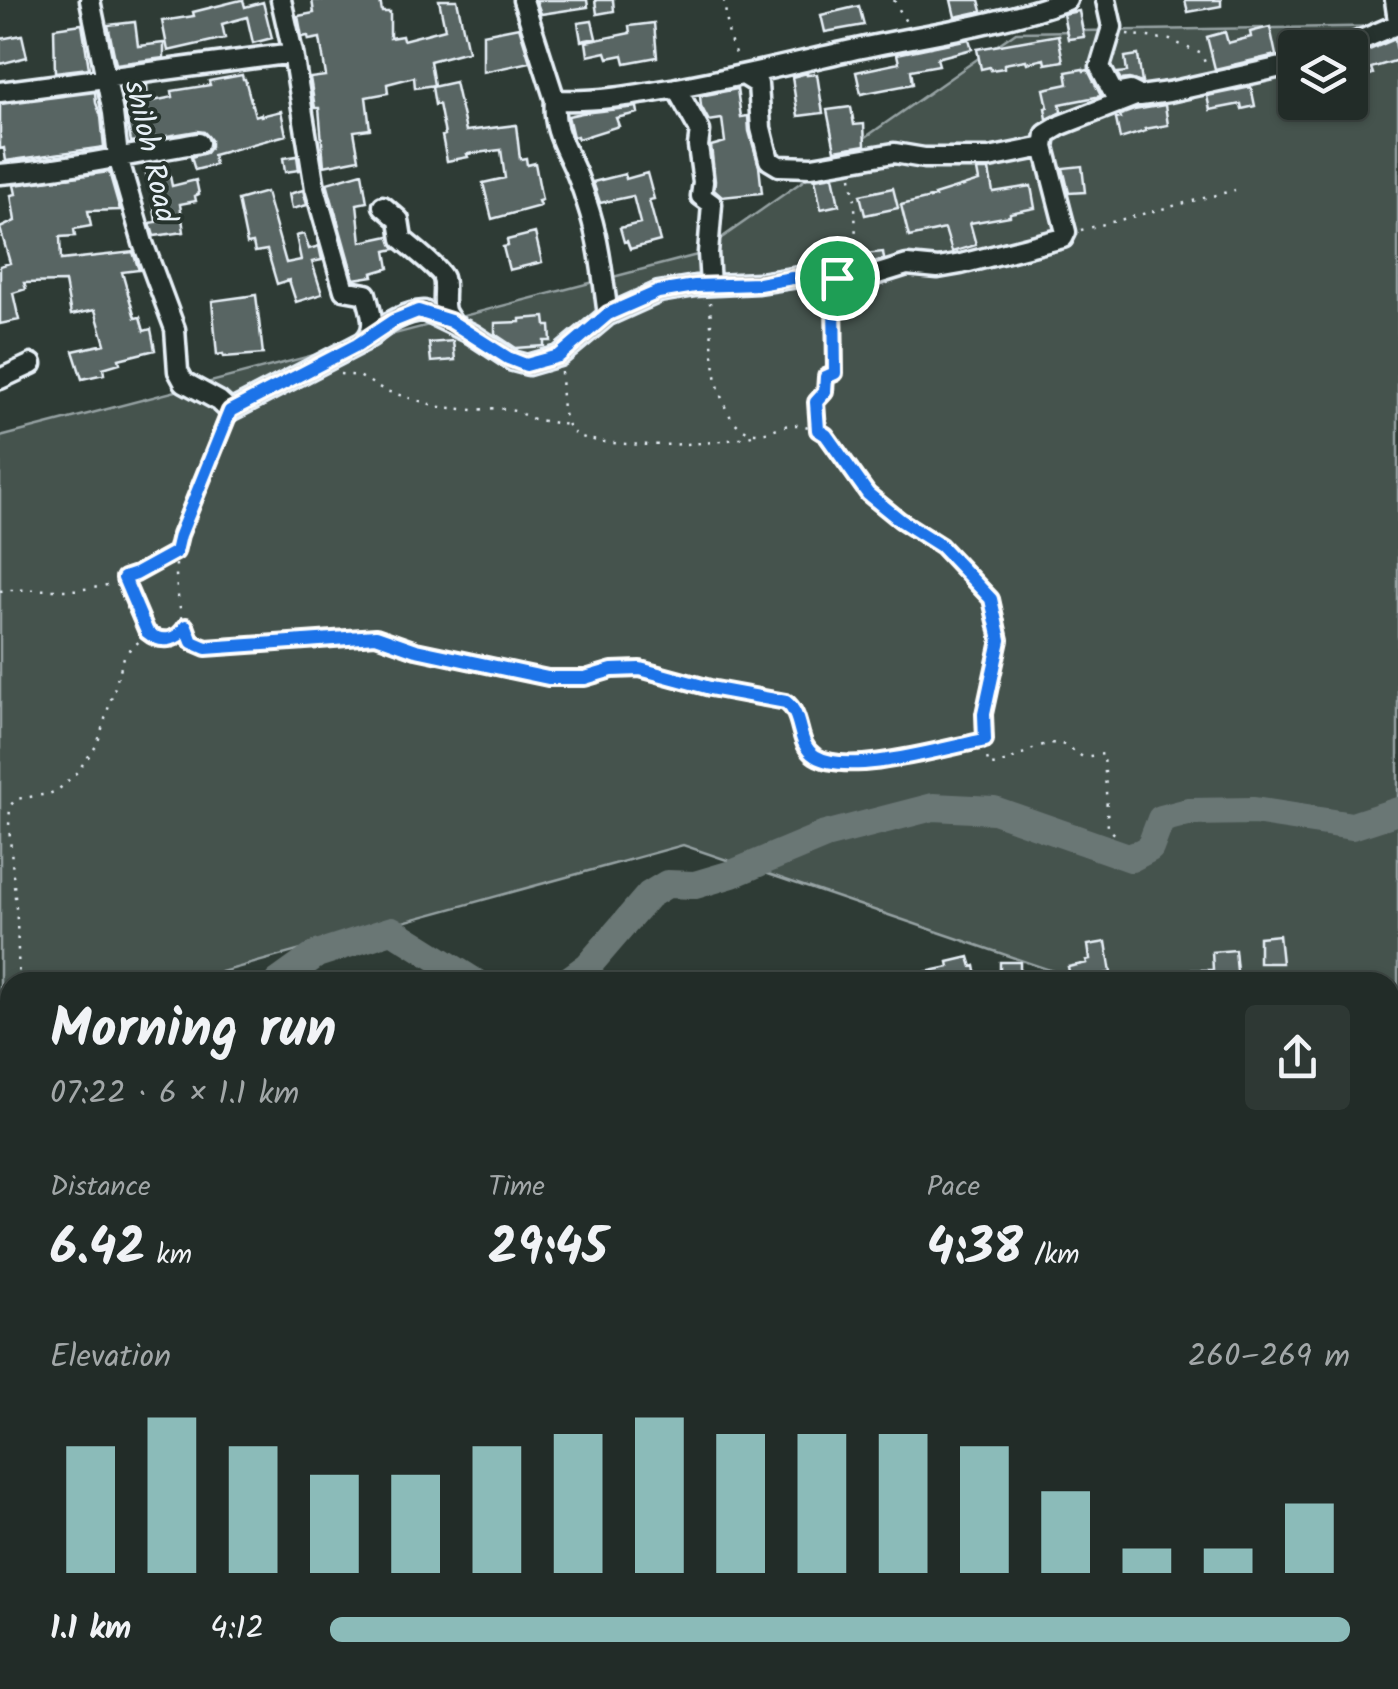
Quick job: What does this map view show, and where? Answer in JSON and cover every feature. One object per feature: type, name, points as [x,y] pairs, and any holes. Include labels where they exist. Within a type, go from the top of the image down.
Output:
[{"type":"street","name":"shiloh Road","points":[[90,0],[118,157],[175,330],[178,370],[184,382],[230,411]]},
{"type":"street","points":[[281,0],[323,223],[344,290],[366,294],[373,324],[370,336]]},
{"type":"street","points":[[523,0],[555,100],[554,116],[563,148],[576,171],[592,217],[604,270],[608,314]]},
{"type":"street","points":[[555,100],[614,100],[745,76],[1018,16],[1067,0]]},
{"type":"street","points":[[1106,0],[1112,27],[1100,68],[1114,94],[1130,91],[1138,96]]},
{"type":"street","points":[[1368,38],[1396,27],[1396,0]]},
{"type":"street","points":[[0,92],[293,52]]},
{"type":"street","points":[[230,411],[418,311],[452,323],[515,362],[528,365],[559,356],[608,314],[658,292],[799,277],[871,277],[907,265],[938,268],[961,264],[1063,238],[1066,235],[1044,146],[1050,130],[1138,96],[1278,68]]},
{"type":"street","points":[[745,76],[758,84],[761,128],[769,160],[779,166],[812,167],[894,153],[924,158],[990,158],[1044,146]]},
{"type":"street","points":[[676,88],[700,131],[701,196],[712,204],[710,285]]},
{"type":"street","points":[[0,174],[86,165],[200,143]]},
{"type":"street","points":[[383,206],[398,220],[402,240],[438,268],[443,278],[445,310],[452,323]]},
{"type":"street","points":[[0,379],[32,364]]},
{"type":"path","points":[[724,0],[729,36],[745,76]]},
{"type":"path","points":[[894,0],[916,38]]},
{"type":"path","points":[[1112,27],[1133,36],[1179,42],[1202,54],[1214,74],[1239,77]]},
{"type":"path","points":[[849,162],[856,250]]},
{"type":"path","points":[[1066,235],[1235,190]]},
{"type":"path","points":[[818,430],[816,402],[825,392],[826,377],[835,373],[837,278]]},
{"type":"path","points":[[710,285],[712,353],[719,391],[739,425],[756,433]]},
{"type":"path","points":[[559,356],[568,425],[587,439],[619,444],[724,442],[791,425],[826,435],[868,494],[941,546],[991,599],[1000,640],[984,714],[988,762],[992,766],[1052,744],[1061,744],[1083,757],[1104,754],[1108,828],[1118,838]]},
{"type":"path","points":[[331,359],[334,373],[359,376],[407,398],[452,408],[498,408],[568,425]]},
{"type":"path","points":[[230,411],[176,552],[175,576],[192,642],[206,648],[370,636],[416,650],[548,678],[585,678],[616,669],[651,671],[710,688],[786,702],[795,711],[811,753],[835,762],[880,761],[985,740]]},
{"type":"path","points":[[0,591],[92,588],[136,574],[176,552]]},
{"type":"path","points":[[124,578],[148,634],[172,639],[180,636],[186,626]]},
{"type":"path","points":[[19,972],[10,806],[16,798],[58,790],[91,755],[124,657],[148,634]]},
{"type":"shaded area","points":[[1398,26],[1398,972],[1056,972],[683,845],[221,972],[0,972],[0,437],[697,255],[1016,32]]},
{"type":"building","points":[[243,0],[245,7],[263,2],[272,38],[253,43],[247,17],[222,24],[225,38],[168,51],[162,21],[194,16],[193,12]]},
{"type":"building","points":[[312,0],[380,0],[382,12],[390,12],[390,38],[402,36],[403,40],[445,29],[439,0],[457,0],[468,51],[430,61],[434,85],[415,88],[414,77],[387,84],[388,93],[366,97],[370,129],[354,131],[359,159],[324,166],[319,108],[315,108],[310,78],[326,76],[320,38],[302,37],[298,16],[314,13]]},
{"type":"building","points":[[536,0],[587,0],[588,7],[541,14]]},
{"type":"building","points":[[595,0],[613,0],[614,11],[597,14]]},
{"type":"building","points":[[951,0],[979,0],[982,11],[955,17]]},
{"type":"building","points":[[1185,0],[1221,0],[1221,6],[1188,12]]},
{"type":"building","points":[[859,6],[864,25],[825,32],[821,15]]},
{"type":"building","points":[[1079,11],[1084,37],[1068,39],[1063,14]]},
{"type":"building","points":[[592,21],[596,38],[581,41],[578,23]]},
{"type":"building","points":[[135,22],[138,46],[164,43],[164,58],[116,64],[108,25]]},
{"type":"building","points":[[654,23],[657,57],[625,63],[623,55],[608,58],[606,52],[588,56],[586,42],[630,33],[629,26]]},
{"type":"building","points":[[82,24],[89,68],[55,72],[54,28]]},
{"type":"building","points":[[519,27],[530,62],[483,72],[483,34]]},
{"type":"building","points":[[1270,27],[1276,55],[1215,69],[1207,37],[1225,32],[1228,43]]},
{"type":"building","points":[[22,35],[27,57],[0,64],[0,39]]},
{"type":"building","points":[[1058,35],[1063,61],[1045,64],[1044,59],[1027,63],[1026,60],[1004,64],[1004,68],[981,69],[977,49]]},
{"type":"building","points":[[969,39],[972,49],[937,58],[939,65],[911,70],[913,84],[861,94],[856,72],[899,63],[897,54]]},
{"type":"building","points":[[1395,39],[1398,60],[1371,68],[1373,74],[1368,76],[1368,50]]},
{"type":"building","points":[[1138,55],[1142,83],[1121,80],[1117,73],[1127,72],[1125,57]]},
{"type":"building","points":[[1088,70],[1101,96],[1060,104],[1061,112],[1047,119],[1044,89],[1068,84],[1066,72]]},
{"type":"building","points":[[817,74],[823,113],[798,116],[792,77]]},
{"type":"building","points":[[242,75],[255,116],[281,111],[286,135],[213,155],[215,165],[195,170],[191,157],[206,153],[211,146],[204,132],[131,142],[121,89],[147,85],[148,102],[173,97],[172,91]]},
{"type":"building","points":[[455,82],[466,131],[516,125],[520,159],[526,158],[527,165],[535,163],[540,206],[492,219],[483,183],[505,178],[501,150],[447,161],[439,104],[435,105],[432,87]]},
{"type":"building","points":[[1251,87],[1255,106],[1242,109],[1241,104],[1210,110],[1207,96]]},
{"type":"building","points":[[737,89],[741,117],[748,116],[762,193],[722,197],[714,190],[711,146],[725,142],[722,119],[709,121],[700,96]]},
{"type":"building","points":[[95,92],[104,147],[6,161],[4,148],[0,149],[0,104]]},
{"type":"building","points":[[1165,105],[1168,125],[1120,139],[1116,119],[1120,115]]},
{"type":"building","points":[[637,107],[638,113],[616,118],[619,126],[578,139],[573,137],[568,116]]},
{"type":"building","points":[[851,107],[854,125],[864,124],[865,145],[835,150],[827,110]]},
{"type":"building","points":[[297,156],[299,170],[285,172],[283,158]]},
{"type":"building","points":[[167,161],[172,186],[196,180],[199,194],[196,201],[180,204],[184,232],[154,236],[150,223],[156,222],[146,174],[150,173],[148,165]]},
{"type":"building","points":[[1082,166],[1085,192],[1069,193],[1063,168]]},
{"type":"building","points":[[977,170],[989,170],[993,192],[1031,186],[1035,208],[970,223],[976,245],[952,252],[945,229],[909,237],[901,205],[979,181]]},
{"type":"building","points":[[109,172],[120,210],[88,211],[91,226],[74,229],[75,236],[60,237],[61,260],[133,252],[139,270],[122,272],[135,318],[140,317],[144,331],[151,329],[155,350],[119,359],[120,363],[103,368],[104,374],[82,379],[73,351],[105,344],[95,310],[71,315],[65,282],[24,283],[26,289],[13,293],[19,320],[0,324],[0,266],[10,263],[0,228],[15,221],[11,195],[16,194],[14,185]]},
{"type":"building","points":[[362,173],[367,202],[357,204],[361,242],[389,236],[395,249],[386,251],[389,268],[354,279],[327,183]]},
{"type":"building","points":[[647,173],[654,199],[649,200],[660,241],[630,249],[620,228],[640,223],[633,196],[600,203],[593,182]]},
{"type":"building","points":[[833,176],[839,205],[821,209],[815,179]]},
{"type":"building","points":[[893,188],[898,208],[865,215],[860,195]]},
{"type":"building","points":[[303,190],[307,205],[292,209],[289,194]]},
{"type":"building","points":[[266,192],[286,263],[301,260],[296,236],[304,234],[309,249],[319,246],[322,260],[312,262],[322,294],[296,302],[289,280],[277,284],[267,250],[255,252],[253,243],[247,244],[238,200]]},
{"type":"building","points":[[535,233],[542,262],[509,270],[503,247],[508,246],[507,240]]},
{"type":"building","points":[[883,252],[884,259],[855,265],[854,255]]},
{"type":"building","points":[[256,295],[263,354],[217,355],[212,301]]},
{"type":"building","points":[[545,317],[551,341],[544,341],[544,346],[516,348],[495,334],[495,323]]},
{"type":"building","points":[[453,341],[455,360],[431,362],[429,343]]},
{"type":"building","points":[[1279,935],[1282,963],[1259,963],[1259,937]]},
{"type":"building","points":[[1106,942],[1111,972],[1069,972],[1068,967],[1090,959],[1088,945]]},
{"type":"building","points":[[1235,950],[1237,972],[1192,972],[1213,970],[1212,952]]},
{"type":"building","points":[[969,957],[976,972],[926,972],[949,967],[948,962]]},
{"type":"building","points":[[1000,962],[1020,962],[1020,972],[1000,972]]},
{"type":"waterway","points":[[580,972],[649,895],[667,884],[695,885],[732,874],[825,835],[933,807],[994,810],[1131,858],[1150,848],[1161,819],[1188,812],[1254,811],[1352,826],[1398,811]]},
{"type":"waterway","points":[[292,972],[317,954],[392,930],[459,972]]},
{"type":"route","points":[[792,278],[837,278],[835,373],[826,377],[825,392],[816,402],[818,430],[826,435],[868,494],[941,546],[991,599],[1000,640],[984,714],[985,740],[880,761],[835,762],[811,753],[795,711],[786,702],[710,688],[640,669],[612,670],[585,678],[548,678],[416,650],[376,636],[206,648],[192,642],[186,626],[179,637],[168,640],[148,634],[124,578],[176,552],[230,411],[364,342],[400,317],[418,311],[435,315],[526,365],[559,356],[608,314],[658,292],[792,278]]}]
